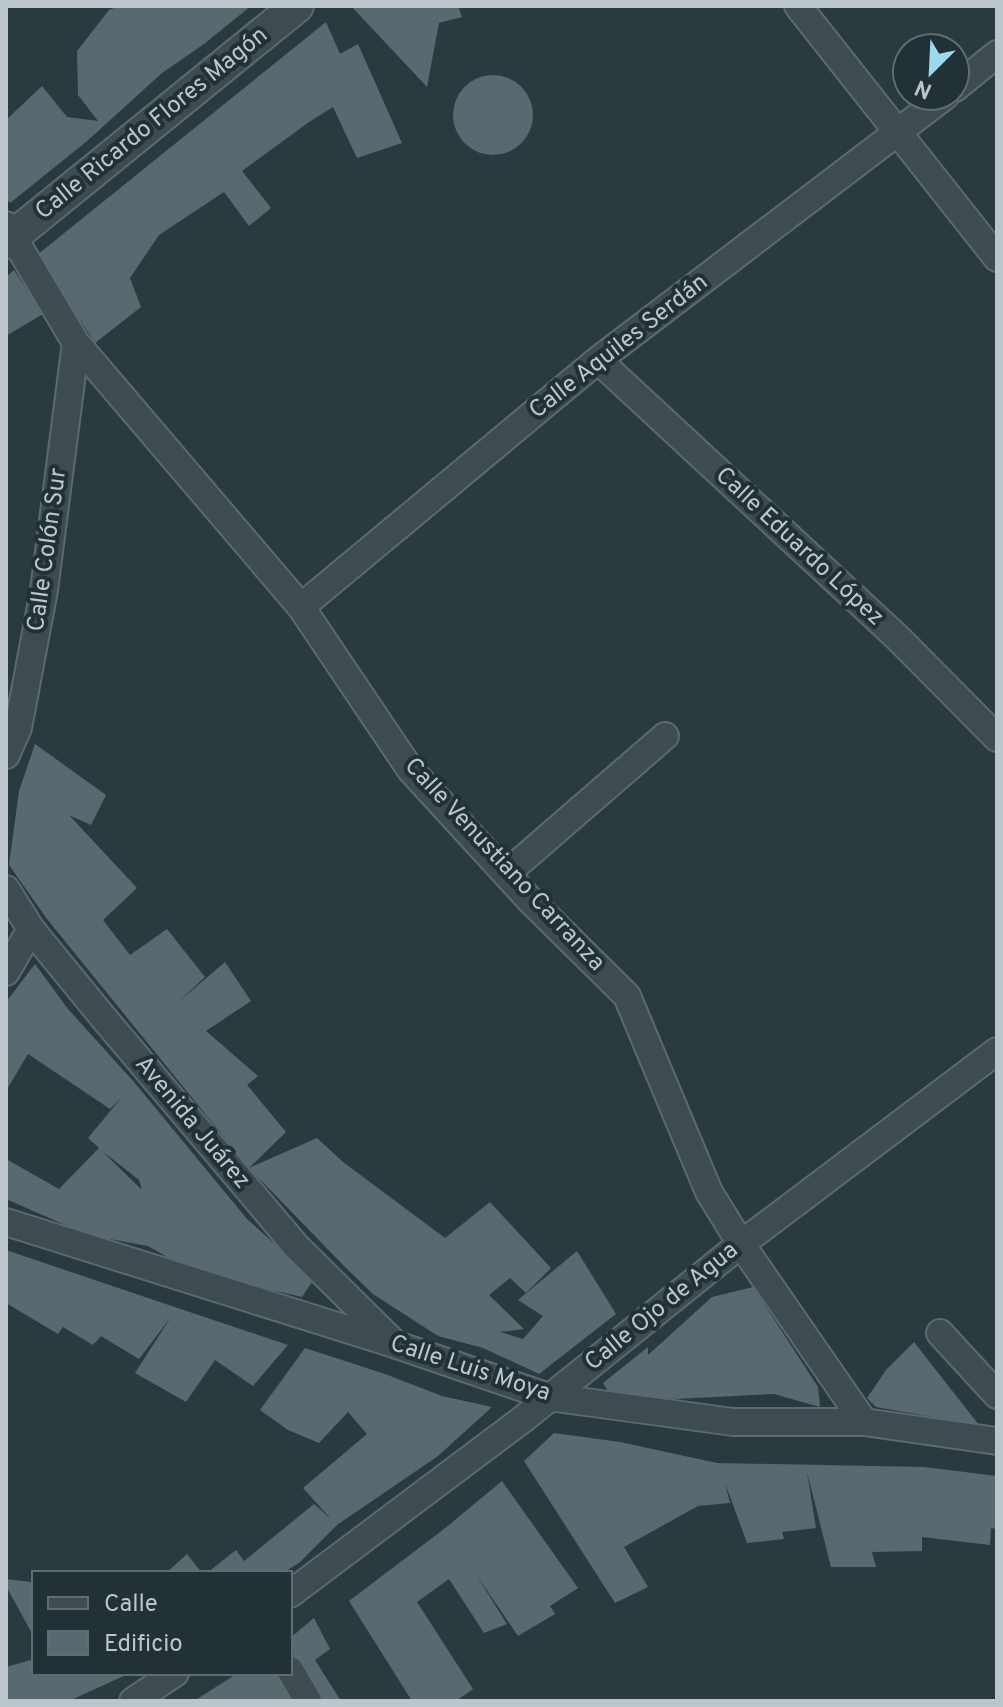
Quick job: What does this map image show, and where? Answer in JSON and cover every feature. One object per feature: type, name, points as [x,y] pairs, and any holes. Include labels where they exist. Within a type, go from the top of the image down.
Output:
[{"type":"street","name":"Calle Ricardo Flores Magón","points":[[9,234],[297,6]]},
{"type":"street","points":[[798,6],[997,258]]},
{"type":"street","points":[[971,75],[997,54]]},
{"type":"street","name":"Calle Aquiles Serdán","points":[[301,607],[598,360],[925,112]]},
{"type":"street","name":"Calle Venustiano Carranza","points":[[9,234],[76,343],[301,607],[410,769],[627,996],[709,1192],[741,1244],[864,1422]]},
{"type":"street","name":"Calle Colón Sur","points":[[6,755],[18,728],[44,590],[76,343]]},
{"type":"street","name":"Calle Eduardo López","points":[[598,360],[899,639],[997,738]]},
{"type":"street","points":[[507,873],[665,736]]},
{"type":"street","name":"Avenida Juárez","points":[[6,889],[31,929],[296,1246],[394,1344]]},
{"type":"street","points":[[6,972],[31,929]]},
{"type":"street","name":"Calle Ojo de Agua","points":[[292,1592],[549,1397],[741,1244],[997,1051]]},
{"type":"street","name":"Calle Luis Moya","points":[[6,1222],[394,1344],[549,1397],[733,1422],[864,1422],[997,1441]]},
{"type":"street","points":[[940,1333],[997,1395]]},
{"type":"street","points":[[292,1673],[308,1701]]},
{"type":"street","points":[[133,1701],[172,1675]]},
{"type":"building","points":[[119,6],[251,6],[162,73],[86,142],[10,203],[6,198],[6,120],[42,86],[67,117],[98,121],[78,95],[77,51],[109,10]]},
{"type":"building","points":[[351,6],[458,6],[462,17],[439,23],[427,87]]},
{"type":"building","points":[[326,22],[340,54],[358,44],[402,143],[357,158],[333,107],[309,122],[242,171],[271,208],[249,226],[224,192],[159,235],[130,278],[141,307],[95,343],[37,255]]},
{"type":"building","points":[[493,75],[508,78],[521,87],[530,100],[533,115],[530,130],[521,143],[508,152],[493,155],[478,152],[465,143],[456,130],[453,115],[456,100],[465,87],[478,78]]},
{"type":"building","points":[[14,270],[43,314],[6,336],[6,277]]},
{"type":"building","points":[[35,744],[106,795],[91,825],[69,815],[137,888],[103,920],[130,955],[167,929],[205,977],[177,1003],[225,962],[251,1001],[206,1031],[258,1076],[247,1085],[286,1132],[249,1168],[47,919],[9,865],[19,791]]},
{"type":"building","points":[[35,964],[68,1009],[134,1082],[247,1219],[314,1279],[302,1297],[254,1286],[174,1261],[148,1246],[88,1235],[6,1199],[6,1159],[59,1189],[99,1148],[88,1138],[122,1097],[110,1109],[28,1054],[6,1091],[6,1002]],"holes":[[[101,1150],[139,1180],[142,1190]]]},
{"type":"building","points":[[317,1138],[343,1162],[445,1238],[490,1202],[551,1268],[526,1293],[510,1278],[489,1295],[524,1329],[500,1332],[523,1339],[543,1316],[518,1300],[577,1251],[616,1314],[539,1374],[483,1348],[438,1336],[373,1294],[249,1168]]},
{"type":"building","points":[[6,1250],[288,1345],[253,1386],[215,1360],[186,1402],[135,1373],[171,1317],[139,1359],[101,1336],[93,1345],[63,1327],[58,1334],[6,1303]]},
{"type":"building","points":[[753,1287],[818,1387],[820,1407],[774,1394],[676,1399],[610,1394],[603,1383],[648,1347],[648,1355],[712,1297]]},
{"type":"building","points":[[914,1342],[979,1425],[876,1407],[867,1398],[886,1370]]},
{"type":"building","points":[[305,1348],[442,1396],[492,1407],[438,1456],[337,1525],[300,1562],[286,1571],[210,1571],[236,1550],[244,1561],[314,1504],[331,1519],[303,1488],[367,1434],[348,1412],[319,1443],[288,1430],[260,1410]]},
{"type":"building","points":[[554,1433],[620,1442],[717,1463],[924,1467],[997,1476],[997,1529],[991,1528],[990,1545],[922,1537],[922,1551],[872,1552],[876,1567],[831,1567],[807,1472],[816,1528],[782,1532],[784,1539],[747,1543],[725,1483],[730,1503],[698,1506],[624,1547],[648,1587],[615,1603],[524,1461]]},
{"type":"building","points":[[502,1481],[578,1588],[550,1606],[555,1614],[518,1636],[475,1573],[507,1624],[484,1633],[449,1579],[417,1602],[473,1689],[456,1701],[412,1701],[349,1601]]},
{"type":"building","points":[[187,1554],[200,1571],[168,1571]]},
{"type":"building","points":[[6,1579],[32,1582],[32,1633],[6,1586]]},
{"type":"building","points":[[314,1618],[330,1649],[315,1660],[341,1701],[321,1701],[292,1652],[292,1636]]},
{"type":"building","points":[[32,1660],[32,1675],[126,1675],[69,1701],[6,1701],[6,1667]]},
{"type":"building","points":[[235,1675],[281,1675],[296,1701],[194,1701]]}]
